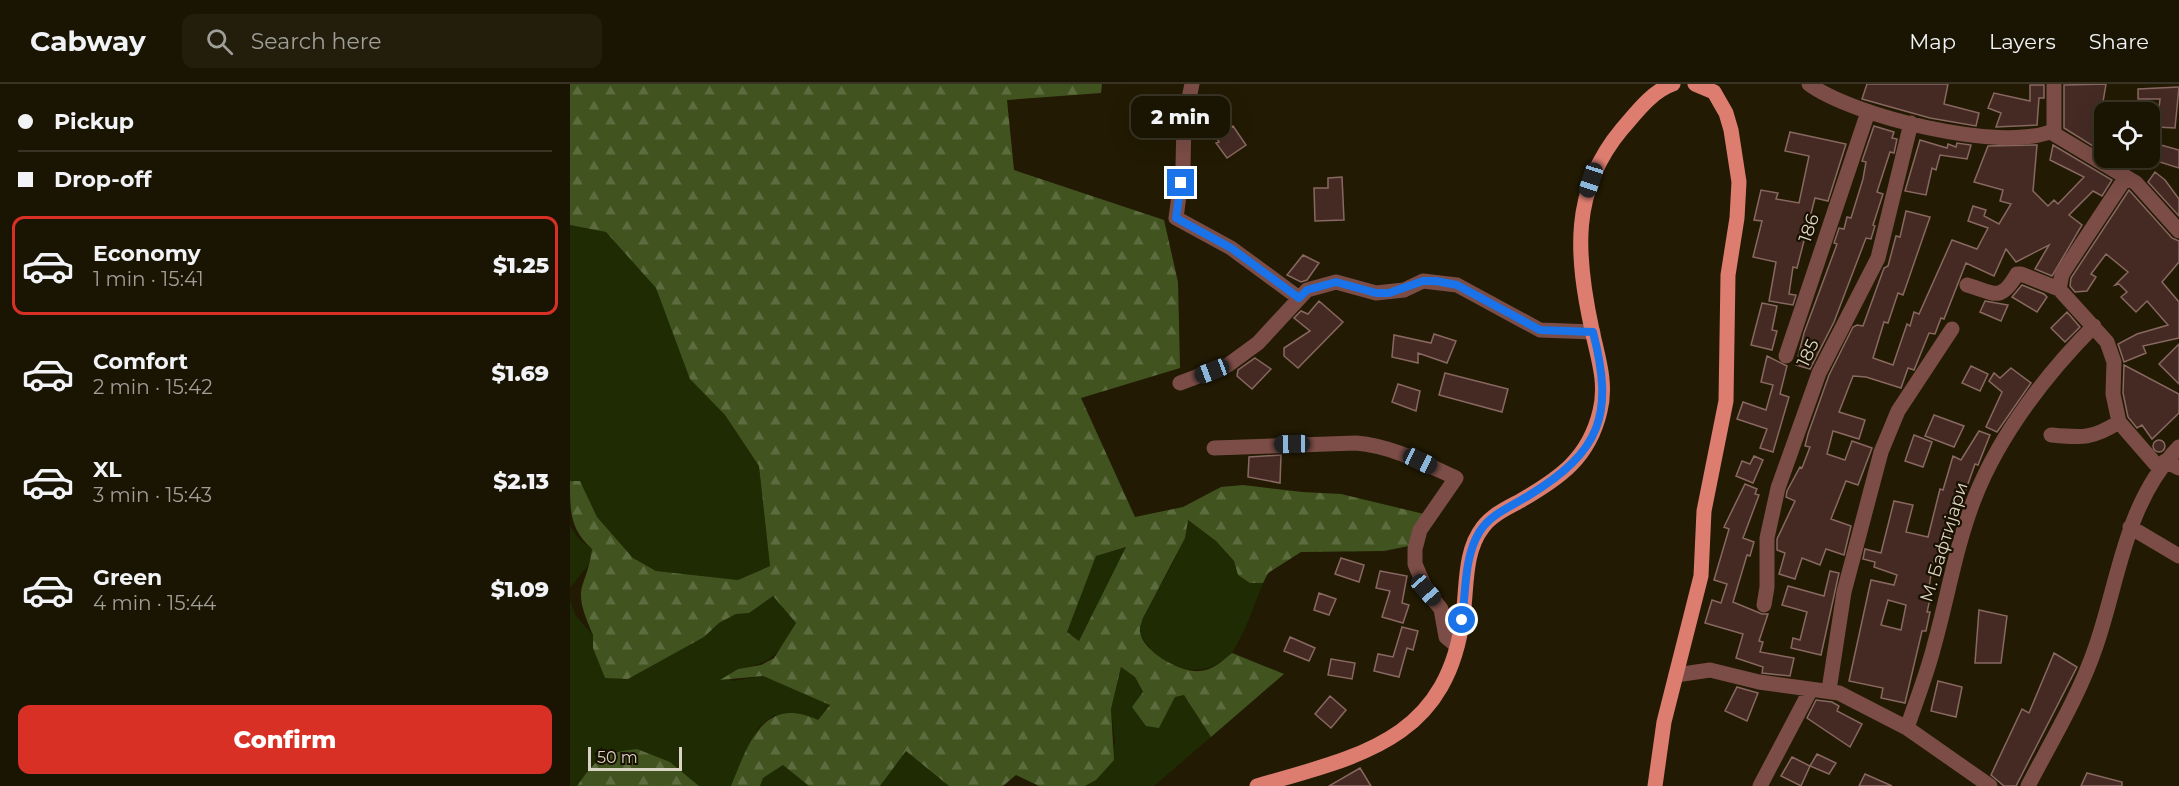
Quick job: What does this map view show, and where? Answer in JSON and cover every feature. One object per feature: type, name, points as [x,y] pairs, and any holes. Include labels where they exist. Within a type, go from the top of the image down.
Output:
[{"type":"main road","points":[[1257,786],[1342,760],[1398,734],[1417,719],[1432,701],[1444,681],[1457,646],[1470,556],[1479,532],[1495,515],[1575,464],[1595,430],[1604,393],[1583,277],[1580,222],[1591,180],[1601,158],[1629,121],[1658,92],[1673,84]]},
{"type":"main road","points":[[1655,786],[1664,722],[1701,576],[1704,511],[1726,401],[1727,302],[1737,219],[1739,182],[1726,113],[1714,92],[1695,84]]},
{"type":"street","points":[[1192,84],[1186,105],[1183,166],[1176,218],[1231,248],[1299,298]]},
{"type":"street","points":[[1809,84],[1823,94],[1868,112],[1911,123],[1988,136],[2035,136],[2052,131]]},
{"type":"street","points":[[2052,131],[2054,84]]},
{"type":"street","name":"186","points":[[1786,356],[1868,112]]},
{"type":"street","name":"185","points":[[1764,605],[1767,587],[1767,538],[1781,479],[1819,373],[1878,258],[1911,123]]},
{"type":"street","points":[[2052,131],[2062,140],[2144,190],[2179,231]]},
{"type":"street","points":[[2059,289],[2062,274],[2126,177]]},
{"type":"street","points":[[1967,285],[2001,293],[2007,291],[2017,274],[2021,274],[2059,289],[2107,342],[2114,362],[2113,394],[2119,422],[2168,466]]},
{"type":"street","points":[[1180,383],[1228,365],[1258,343],[1307,290],[1336,282],[1376,293],[1389,293],[1423,281],[1457,285],[1540,330],[1593,332]]},
{"type":"street","name":"М. Бафтијари","points":[[1907,728],[1934,645],[1953,565],[1975,496],[2008,435],[2040,387],[2063,357],[2094,326]]},
{"type":"street","points":[[1829,690],[1844,592],[1881,452],[1898,411],[1952,329]]},
{"type":"street","points":[[2051,435],[2083,438],[2098,435],[2119,422]]},
{"type":"street","points":[[1214,448],[1356,442],[1402,453],[1456,478],[1420,530],[1415,564],[1426,590],[1441,609],[1446,638],[1457,646]]},
{"type":"street","points":[[2028,786],[2080,688],[2096,645],[2130,527],[2142,497],[2168,466],[2179,447]]},
{"type":"street","points":[[2130,527],[2179,556]]},
{"type":"street","points":[[1676,675],[1710,670],[1810,691],[1829,690],[1847,696],[1907,728],[1990,786]]},
{"type":"street","points":[[1760,786],[1810,691]]},
{"type":"green space","points":[[570,84],[1102,84],[1101,93],[1007,100],[1014,170],[1164,220],[1178,282],[1180,368],[1081,398],[1135,517],[1183,507],[1221,487],[1243,485],[1341,494],[1424,514],[1409,546],[1384,551],[1301,552],[1268,573],[1263,583],[1250,583],[1238,575],[1234,561],[1216,541],[1188,520],[1185,538],[1143,618],[1140,630],[1143,640],[1155,654],[1183,669],[1200,671],[1209,669],[1232,653],[1284,674],[1211,737],[1184,695],[1175,697],[1159,728],[1146,726],[1132,707],[1143,692],[1135,677],[1121,667],[1111,709],[1114,760],[1096,780],[1085,786],[1039,786],[1016,775],[1003,786],[949,786],[906,751],[880,786],[809,786],[783,765],[763,778],[760,786],[731,786],[751,740],[771,719],[784,714],[799,714],[818,720],[830,705],[763,676],[720,680],[738,669],[761,665],[774,658],[796,623],[773,596],[749,613],[736,614],[719,623],[704,637],[628,679],[605,678],[593,648],[593,635],[582,606],[582,589],[592,549],[575,527],[570,502],[570,481],[580,481],[597,517],[633,558],[656,571],[738,580],[770,566],[759,466],[725,415],[690,379],[656,288],[606,232],[570,225]],"holes":[[[1126,547],[1079,641],[1067,632],[1096,556]]]},
{"type":"green space","points":[[570,225],[606,232],[656,288],[691,379],[725,415],[759,466],[770,566],[738,580],[656,571],[633,558],[597,517],[580,481],[570,481]]},
{"type":"green space","points":[[1187,520],[1216,541],[1234,561],[1238,575],[1250,583],[1263,583],[1246,626],[1232,652],[1211,667],[1199,670],[1175,666],[1164,660],[1145,642],[1139,631],[1180,548]]},
{"type":"green space","points":[[570,526],[580,540],[592,549],[590,563],[570,588]]},
{"type":"green space","points":[[1127,547],[1079,641],[1067,632],[1096,556]]},
{"type":"green space","points":[[772,595],[796,623],[774,655],[761,663],[738,669],[731,681],[763,676],[830,704],[818,720],[774,715],[758,728],[731,786],[699,786],[670,762],[594,764],[577,786],[570,786],[570,600],[576,616],[593,635],[593,649],[628,679],[704,637],[719,623],[736,614],[749,613]]},
{"type":"green space","points":[[1121,667],[1135,677],[1159,728],[1175,697],[1184,695],[1211,737],[1154,786],[1085,786],[1096,780],[1115,743],[1111,709]]},
{"type":"green space","points":[[637,749],[670,762],[699,786],[577,786],[601,758]]},
{"type":"green space","points":[[906,751],[949,786],[880,786]]},
{"type":"green space","points":[[783,765],[809,786],[760,786],[763,778]]},
{"type":"building","points":[[1867,84],[1948,84],[1944,104],[1979,113],[1976,126],[1930,118],[1862,99]]},
{"type":"building","points":[[2106,84],[2103,102],[2094,102],[2094,147],[2064,128],[2064,85]]},
{"type":"building","points":[[2030,85],[2044,85],[2044,98],[2039,98],[2037,125],[1996,127],[2001,113],[1988,108],[1994,93],[2030,101]]},
{"type":"building","points":[[2179,87],[2175,128],[2160,127],[2160,99],[2138,99],[2138,89]]},
{"type":"building","points":[[1233,126],[1246,145],[1227,158],[1216,143],[1219,142],[1216,137]]},
{"type":"building","points":[[1874,126],[1894,132],[1892,138],[1897,139],[1894,153],[1890,152],[1877,192],[1883,194],[1871,239],[1866,238],[1834,322],[1810,369],[1796,365],[1804,333],[1837,244],[1834,243],[1839,228],[1844,229],[1847,217],[1851,218],[1863,179],[1866,162],[1862,161]]},
{"type":"building","points":[[1790,132],[1846,144],[1828,201],[1815,198],[1797,268],[1793,267],[1789,294],[1796,295],[1793,305],[1769,301],[1776,262],[1753,257],[1762,221],[1754,220],[1761,190],[1778,193],[1776,199],[1799,203],[1809,156],[1785,151]]},
{"type":"building","points":[[1920,140],[1947,148],[1948,144],[1956,147],[1957,143],[1971,145],[1967,159],[1940,155],[1936,170],[1932,168],[1926,195],[1905,191]]},
{"type":"building","points":[[2037,145],[2033,191],[2048,206],[2054,200],[2058,204],[2084,177],[2050,160],[2053,145],[2112,180],[2102,196],[2093,191],[2069,215],[2082,225],[2052,276],[2035,269],[2049,245],[2016,262],[2006,249],[1994,276],[1966,263],[1944,319],[1941,318],[1935,334],[1929,333],[1914,370],[1908,368],[1901,388],[1866,377],[1853,376],[1839,412],[1865,420],[1859,439],[1833,431],[1827,454],[1845,460],[1852,441],[1872,448],[1858,485],[1846,481],[1831,519],[1851,526],[1844,555],[1826,549],[1820,565],[1802,558],[1795,579],[1779,574],[1785,553],[1777,550],[1777,539],[1795,501],[1786,497],[1787,491],[1800,467],[1802,468],[1810,447],[1805,446],[1808,434],[1829,375],[1853,327],[1863,326],[1884,268],[1888,266],[1896,236],[1900,237],[1906,211],[1930,217],[1903,295],[1898,293],[1888,323],[1884,322],[1873,358],[1893,365],[1907,324],[1910,326],[1914,312],[1919,314],[1952,240],[1977,249],[1988,228],[1968,221],[1973,206],[1986,210],[1984,216],[1999,224],[2011,204],[2000,201],[2003,190],[1974,182],[1988,146]]},
{"type":"building","points":[[2160,145],[2179,150],[2179,168],[2160,162]]},
{"type":"building","points":[[2155,172],[2165,180],[2179,199],[2179,216],[2148,182]]},
{"type":"building","points":[[1342,177],[1344,220],[1315,221],[1314,188],[1328,188],[1328,178]]},
{"type":"building","points":[[2129,190],[2172,238],[2179,241],[2179,262],[2162,282],[2179,302],[2179,338],[2143,346],[2146,353],[2124,362],[2118,344],[2137,334],[2168,325],[2147,301],[2136,312],[2121,297],[2127,292],[2119,284],[2115,285],[2128,272],[2106,254],[2091,274],[2096,277],[2087,291],[2075,292],[2070,286],[2071,278]]},
{"type":"building","points":[[1303,255],[1319,263],[1307,280],[1301,282],[1287,275]]},
{"type":"building","points":[[2022,285],[2047,297],[2037,312],[2012,297]]},
{"type":"building","points":[[1319,301],[1343,322],[1298,368],[1284,356],[1284,348],[1310,331],[1294,318],[1301,311],[1308,314]]},
{"type":"building","points":[[1985,301],[2008,305],[2001,321],[1980,312]]},
{"type":"building","points":[[1762,303],[1777,306],[1772,330],[1777,331],[1772,350],[1751,345]]},
{"type":"building","points":[[2067,312],[2080,327],[2065,342],[2051,328]]},
{"type":"building","points":[[1434,334],[1456,341],[1447,363],[1418,353],[1418,363],[1392,357],[1394,335],[1431,343]]},
{"type":"building","points":[[2179,344],[2179,384],[2159,364]]},
{"type":"building","points":[[1767,356],[1787,366],[1780,394],[1789,397],[1773,452],[1760,448],[1767,429],[1737,419],[1743,402],[1766,410],[1773,385],[1761,382]]},
{"type":"building","points":[[1255,358],[1271,369],[1252,389],[1237,376],[1238,370]]},
{"type":"building","points":[[2124,365],[2179,394],[2179,413],[2152,439],[2142,425],[2137,428],[2128,417],[2123,393]]},
{"type":"building","points":[[1971,366],[1988,374],[1980,391],[1962,383]]},
{"type":"building","points":[[2011,368],[2031,383],[1997,432],[1986,427],[2002,392],[1989,381],[1994,373],[2000,378]]},
{"type":"building","points":[[1445,373],[1508,389],[1502,412],[1439,395]]},
{"type":"building","points":[[1398,384],[1420,391],[1416,411],[1392,402]]},
{"type":"building","points":[[1934,415],[1964,426],[1954,447],[1925,436]]},
{"type":"building","points":[[1979,431],[1990,435],[1978,465],[1975,464],[1957,515],[1954,514],[1944,564],[1933,562],[1928,594],[1931,595],[1927,612],[1930,612],[1926,631],[1922,631],[1905,703],[1881,698],[1883,688],[1849,681],[1871,580],[1894,585],[1897,575],[1874,567],[1875,562],[1863,559],[1865,549],[1881,553],[1894,501],[1913,505],[1906,532],[1928,537],[1940,489],[1943,490],[1953,456],[1961,460]],"holes":[[[1888,600],[1906,605],[1901,630],[1881,625]]]},
{"type":"building","points":[[1914,435],[1932,442],[1923,467],[1905,461]]},
{"type":"building","points":[[2161,440],[2165,446],[2161,452],[2157,452],[2153,444]]},
{"type":"building","points":[[1281,455],[1280,483],[1248,477],[1249,457]]},
{"type":"building","points":[[1754,456],[1763,460],[1753,483],[1736,476],[1742,461],[1750,464]]},
{"type":"building","points":[[1745,484],[1757,489],[1755,494],[1759,495],[1743,538],[1754,542],[1750,556],[1747,555],[1733,602],[1762,614],[1768,614],[1759,641],[1763,642],[1760,652],[1794,658],[1790,676],[1762,673],[1763,667],[1736,658],[1743,634],[1705,623],[1712,600],[1721,603],[1727,584],[1714,580],[1729,529],[1724,527]]},
{"type":"building","points":[[1341,558],[1364,565],[1359,582],[1335,574]]},
{"type":"building","points":[[1380,571],[1407,576],[1402,603],[1409,605],[1403,623],[1382,617],[1390,591],[1376,588]]},
{"type":"building","points":[[1830,571],[1839,573],[1821,655],[1791,648],[1793,638],[1800,640],[1807,612],[1782,605],[1788,586],[1824,596]]},
{"type":"building","points":[[1319,593],[1336,599],[1329,615],[1314,610]]},
{"type":"building","points":[[1979,610],[2007,616],[2001,663],[1975,663]]},
{"type":"building","points":[[1402,627],[1418,631],[1413,650],[1407,648],[1399,677],[1374,671],[1378,654],[1393,657]]},
{"type":"building","points":[[1290,637],[1315,648],[1309,661],[1284,651]]},
{"type":"building","points":[[2054,653],[2077,667],[2016,786],[2004,786],[1991,775],[2022,709],[2029,713]]},
{"type":"building","points":[[1331,659],[1355,663],[1352,679],[1328,675]]},
{"type":"building","points":[[1938,681],[1962,687],[1956,717],[1931,711]]},
{"type":"building","points":[[1737,687],[1758,693],[1747,721],[1725,711]]},
{"type":"building","points":[[1330,696],[1346,710],[1331,728],[1315,714]]},
{"type":"building","points":[[1816,700],[1832,702],[1839,706],[1837,711],[1862,724],[1850,747],[1807,718]]},
{"type":"building","points":[[1817,754],[1836,763],[1829,774],[1810,766]]},
{"type":"building","points":[[1792,757],[1810,766],[1801,786],[1781,776]]},
{"type":"building","points":[[1360,768],[1371,786],[1329,786]]},
{"type":"building","points":[[2087,773],[2122,782],[2122,786],[2081,786]]},
{"type":"building","points":[[1865,774],[1892,786],[1859,786]]},
{"type":"route","points":[[1181,183],[1176,218],[1231,248],[1299,298],[1307,290],[1336,282],[1376,293],[1389,293],[1404,290],[1423,281],[1436,281],[1457,285],[1540,330],[1593,332],[1604,393],[1595,430],[1575,464],[1547,484],[1495,515],[1479,532],[1470,556],[1462,620]]}]
